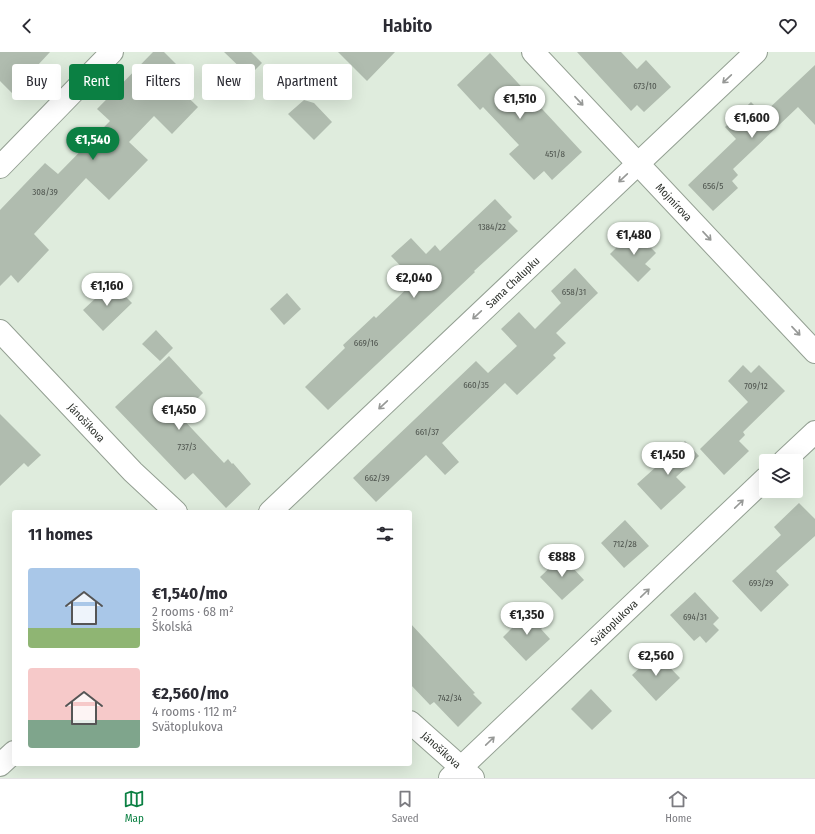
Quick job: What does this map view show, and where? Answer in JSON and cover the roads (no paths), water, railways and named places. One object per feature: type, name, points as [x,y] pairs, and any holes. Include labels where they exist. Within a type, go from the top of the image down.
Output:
[{"type":"street","points":[[0,167],[112,52]]},
{"type":"street","name":"Mojmírova","points":[[533,52],[815,352]]},
{"type":"street","name":"Sama Chalupku","points":[[272,510],[756,52]]},
{"type":"street","name":"Jánošíkova","points":[[0,331],[133,472],[174,510]]},
{"type":"street","points":[[791,454],[815,432]]},
{"type":"street","name":"Svätoplukova","points":[[462,774],[759,485]]},
{"type":"street","name":"Jánošíkova","points":[[412,724],[462,774]]},
{"type":"street","points":[[0,765],[12,754]]}]
